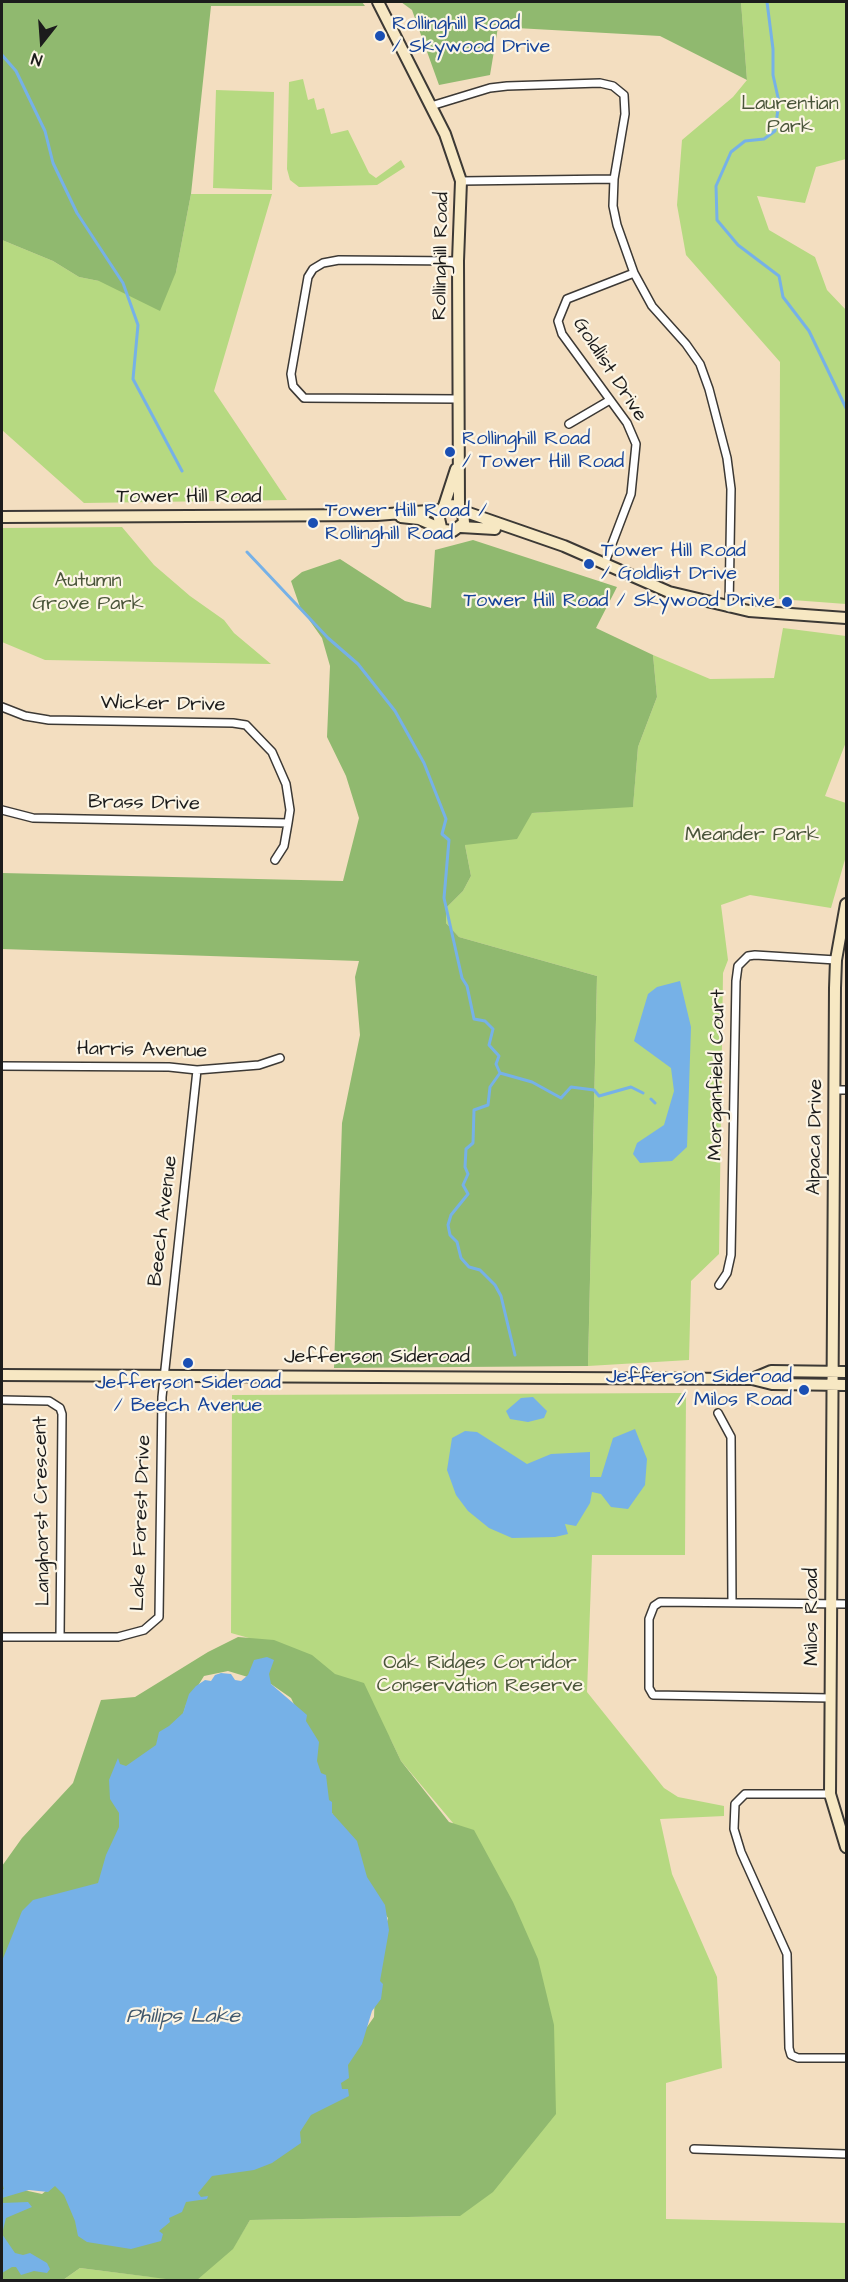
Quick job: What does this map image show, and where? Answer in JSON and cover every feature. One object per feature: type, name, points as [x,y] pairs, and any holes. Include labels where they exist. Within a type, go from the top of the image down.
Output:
[{"type":"street","name":"Rollinghill Road","points":[[378,2],[445,134],[461,181],[458,261],[458,457],[461,509]]},
{"type":"street","points":[[431,106],[489,88],[507,86],[600,83],[613,86],[624,95],[626,104],[614,179],[613,206],[617,225],[634,273],[652,306],[687,344],[700,364],[709,389],[727,458],[731,489],[729,608]]},
{"type":"street","points":[[461,181],[614,179]]},
{"type":"street","points":[[458,261],[339,260],[323,263],[313,269],[308,277],[291,374],[293,386],[304,398],[458,399]]},
{"type":"street","name":"Goldlist Drive","points":[[604,565],[631,494],[636,463],[636,444],[627,423],[562,334],[559,313],[567,298],[634,273]]},
{"type":"street","points":[[569,424],[610,400]]},
{"type":"street","name":"Rollinghill Road","points":[[442,508],[458,457]]},
{"type":"street","points":[[531,534],[484,527],[461,527],[453,531],[441,527],[438,518],[442,508],[451,504],[531,534],[669,592],[729,608],[846,618]]},
{"type":"street","name":"Tower Hill Road","points":[[2,518],[377,515],[442,508]]},
{"type":"street","points":[[461,509],[465,519],[461,527]]},
{"type":"street","name":"Tower Hill Road","points":[[377,515],[419,519],[441,527]]},
{"type":"street","name":"Wicker Drive","points":[[2,707],[37,719],[49,720],[243,724],[272,752],[279,765],[289,799],[284,846],[275,860]]},
{"type":"street","name":"Brass Drive","points":[[2,810],[16,816],[33,818],[288,824]]},
{"type":"street","name":"Alpaca Drive","points":[[833,1385],[836,960],[846,903]]},
{"type":"street","name":"Morganfield Court","points":[[719,1284],[727,1274],[731,1255],[738,966],[748,956],[755,955],[836,960]]},
{"type":"street","name":"Harris Avenue","points":[[2,1066],[169,1067],[197,1070],[259,1065],[280,1058]]},
{"type":"street","name":"Beech Avenue","points":[[163,1376],[197,1070]]},
{"type":"street","points":[[835,1090],[846,1090]]},
{"type":"street","name":"Jefferson Sideroad","points":[[752,1378],[771,1371],[846,1372]]},
{"type":"street","name":"Jefferson Sideroad","points":[[2,1375],[752,1378],[772,1384],[846,1385]]},
{"type":"street","name":"Lake Forest Drive","points":[[2,1637],[106,1638],[132,1634],[152,1626],[159,1617],[163,1376]]},
{"type":"street","name":"Milos Road","points":[[833,1385],[830,1794],[846,1847]]},
{"type":"street","name":"Langhorst Crescent","points":[[2,1400],[49,1401],[60,1408],[62,1414],[60,1637]]},
{"type":"street","points":[[718,1413],[731,1437],[732,1603]]},
{"type":"street","points":[[831,1698],[653,1695],[649,1688],[650,1619],[654,1606],[660,1602],[846,1604]]},
{"type":"street","points":[[830,1794],[746,1794],[735,1804],[734,1829],[741,1852],[787,1954],[791,2055],[798,2058],[846,2058]]},
{"type":"street","points":[[693,2149],[846,2154]]},
{"type":"green space","points":[[2,2],[362,2],[365,6],[211,6],[191,194],[176,272],[160,311],[99,281],[79,277],[53,261],[2,240]]},
{"type":"green space","points":[[401,2],[741,2],[747,80],[660,36],[498,27],[490,75],[439,85],[412,10]]},
{"type":"green space","name":"Laurentian Park","points":[[741,2],[846,2],[846,159],[816,167],[805,203],[757,196],[769,230],[815,257],[827,290],[846,310],[846,604],[779,599],[780,362],[686,255],[677,205],[682,140],[733,97],[747,80]]},
{"type":"green space","points":[[303,79],[308,100],[314,98],[317,110],[324,108],[331,134],[348,130],[369,173],[376,178],[401,160],[405,167],[377,185],[299,187],[290,180],[287,169],[289,82]]},
{"type":"green space","points":[[216,90],[274,92],[272,190],[213,188]]},
{"type":"green space","points":[[191,194],[272,194],[214,391],[287,500],[84,503],[2,430],[2,240],[53,261],[79,277],[99,281],[176,272]]},
{"type":"green space","name":"Autumn Grove Park","points":[[122,527],[154,565],[190,596],[224,620],[234,633],[271,664],[45,660],[2,642],[2,528]]},
{"type":"green space","points":[[473,540],[617,587],[596,628],[653,655],[657,697],[638,747],[633,807],[532,813],[517,839],[465,845],[471,876],[463,891],[446,908],[446,923],[459,937],[597,976],[588,1366],[334,1368],[342,1123],[360,1035],[355,977],[359,961],[2,949],[2,873],[343,881],[359,818],[346,776],[327,737],[330,666],[322,638],[300,607],[291,581],[302,572],[340,559],[405,601],[431,608],[435,550]]},
{"type":"green space","name":"Meander Park","points":[[783,628],[846,636],[846,742],[825,796],[846,803],[846,856],[831,908],[750,895],[721,905],[728,960],[723,973],[719,1254],[691,1281],[689,1360],[588,1366],[597,976],[459,937],[446,923],[446,908],[463,891],[471,876],[465,845],[532,813],[633,806],[638,747],[657,697],[653,655],[710,679],[774,678]]},
{"type":"green space","name":"Oak Ridges Corridor Conservation Reserve","points":[[686,1393],[685,1555],[592,1555],[587,1692],[664,1788],[678,1797],[724,1806],[724,1816],[660,1819],[672,1874],[717,1977],[722,2068],[666,2083],[666,2219],[846,2223],[846,2280],[63,2280],[80,2268],[152,2277],[237,2241],[250,2220],[460,2216],[453,1823],[401,1761],[390,1738],[303,1653],[231,1633],[232,1395]]},
{"type":"green space","points":[[238,1637],[274,1640],[312,1655],[335,1674],[364,1683],[401,1761],[449,1822],[474,1830],[513,1902],[538,1959],[554,2025],[556,2114],[493,2192],[460,2216],[250,2220],[233,2249],[197,2280],[174,2280],[80,2268],[63,2280],[2,2280],[2,2182],[19,2189],[42,2194],[56,2183],[196,2184],[334,2074],[374,2017],[376,1960],[388,1918],[371,1896],[324,1796],[312,1742],[291,1698],[271,1684],[228,1671],[204,1676],[186,1705],[177,1733],[106,1879],[2,1967],[2,1866],[22,1838],[73,1783],[101,1700],[135,1697],[208,1652]]},
{"type":"water","points":[[680,981],[691,1027],[687,1147],[672,1161],[640,1163],[633,1154],[637,1143],[664,1125],[674,1091],[671,1068],[634,1041],[648,994],[657,987]]},
{"type":"water","points":[[533,1397],[547,1411],[544,1418],[528,1422],[510,1419],[506,1411],[521,1398]]},
{"type":"water","points":[[635,1429],[647,1459],[645,1485],[628,1509],[611,1507],[601,1494],[592,1492],[590,1503],[576,1526],[565,1524],[568,1534],[555,1537],[512,1538],[489,1528],[468,1511],[456,1495],[447,1470],[452,1438],[465,1431],[477,1432],[527,1464],[551,1454],[590,1452],[590,1477],[601,1477],[613,1438]]},
{"type":"water","name":"Philips Lake","points":[[267,1657],[274,1660],[269,1674],[271,1684],[307,1715],[306,1721],[319,1742],[317,1761],[321,1773],[326,1775],[332,1813],[357,1841],[367,1877],[385,1905],[389,1930],[380,1981],[383,1984],[381,1999],[372,2011],[362,2044],[348,2065],[349,2078],[341,2083],[342,2089],[348,2089],[349,2096],[311,2115],[300,2132],[301,2143],[272,2163],[254,2170],[212,2176],[198,2193],[201,2197],[208,2196],[207,2199],[186,2202],[182,2212],[169,2218],[170,2222],[159,2231],[163,2234],[161,2241],[131,2249],[87,2242],[78,2236],[75,2221],[64,2195],[55,2186],[48,2192],[29,2190],[2,2198],[4,2189],[2,2182],[2,1961],[22,1911],[33,1900],[98,1883],[106,1855],[119,1827],[119,1813],[110,1799],[109,1780],[118,1758],[120,1764],[126,1766],[156,1745],[159,1732],[183,1713],[189,1694],[196,1686],[205,1680],[211,1681],[215,1675],[221,1673],[231,1674],[235,1680],[241,1681],[248,1675],[254,1660]]},
{"type":"water","points":[[28,2202],[32,2207],[6,2218],[2,2234],[2,2203]]},
{"type":"water","points":[[2,2234],[15,2253],[23,2255],[30,2253],[47,2263],[50,2269],[47,2273],[34,2271],[21,2275],[16,2267],[12,2267],[2,2273]]},
{"type":"waterway","points":[[767,2],[773,49],[773,75],[779,102],[775,131],[764,139],[745,141],[731,152],[716,186],[717,220],[738,245],[779,276],[783,297],[809,331],[846,408]]},
{"type":"waterway","points":[[2,55],[16,71],[45,131],[53,163],[77,213],[123,283],[138,325],[133,379],[182,471]]},
{"type":"waterway","points":[[247,552],[328,638],[358,664],[395,711],[424,763],[446,819],[442,834],[449,840],[444,898],[462,978],[467,986],[474,1019],[485,1021],[493,1029],[489,1045],[499,1056],[496,1064],[500,1073]]},
{"type":"waterway","points":[[500,1073],[490,1087],[488,1105],[474,1110],[473,1143],[466,1149],[465,1167],[468,1174],[463,1185],[468,1194],[451,1215],[448,1225],[450,1235],[457,1242],[461,1258],[469,1267],[480,1270],[495,1285],[501,1296],[515,1355]]},
{"type":"waterway","points":[[500,1073],[532,1082],[561,1098],[571,1087],[594,1090],[599,1096],[631,1087],[643,1093]]},
{"type":"waterway","points":[[651,1099],[655,1103]]},
{"type":"place","name":"Rollinghill Road / Skywood Drive","points":[[380,36]]},
{"type":"place","name":"Rollinghill Road / Tower Hill Road","points":[[450,452]]},
{"type":"place","name":"Tower Hill Road / Rollinghill Road","points":[[313,523]]},
{"type":"place","name":"Tower Hill Road / Goldlist Drive","points":[[589,564]]},
{"type":"place","name":"Tower Hill Road / Skywood Drive","points":[[787,602]]},
{"type":"place","name":"Jefferson Sideroad / Beech Avenue","points":[[188,1363]]},
{"type":"place","name":"Jefferson Sideroad / Milos Road","points":[[804,1390]]}]
